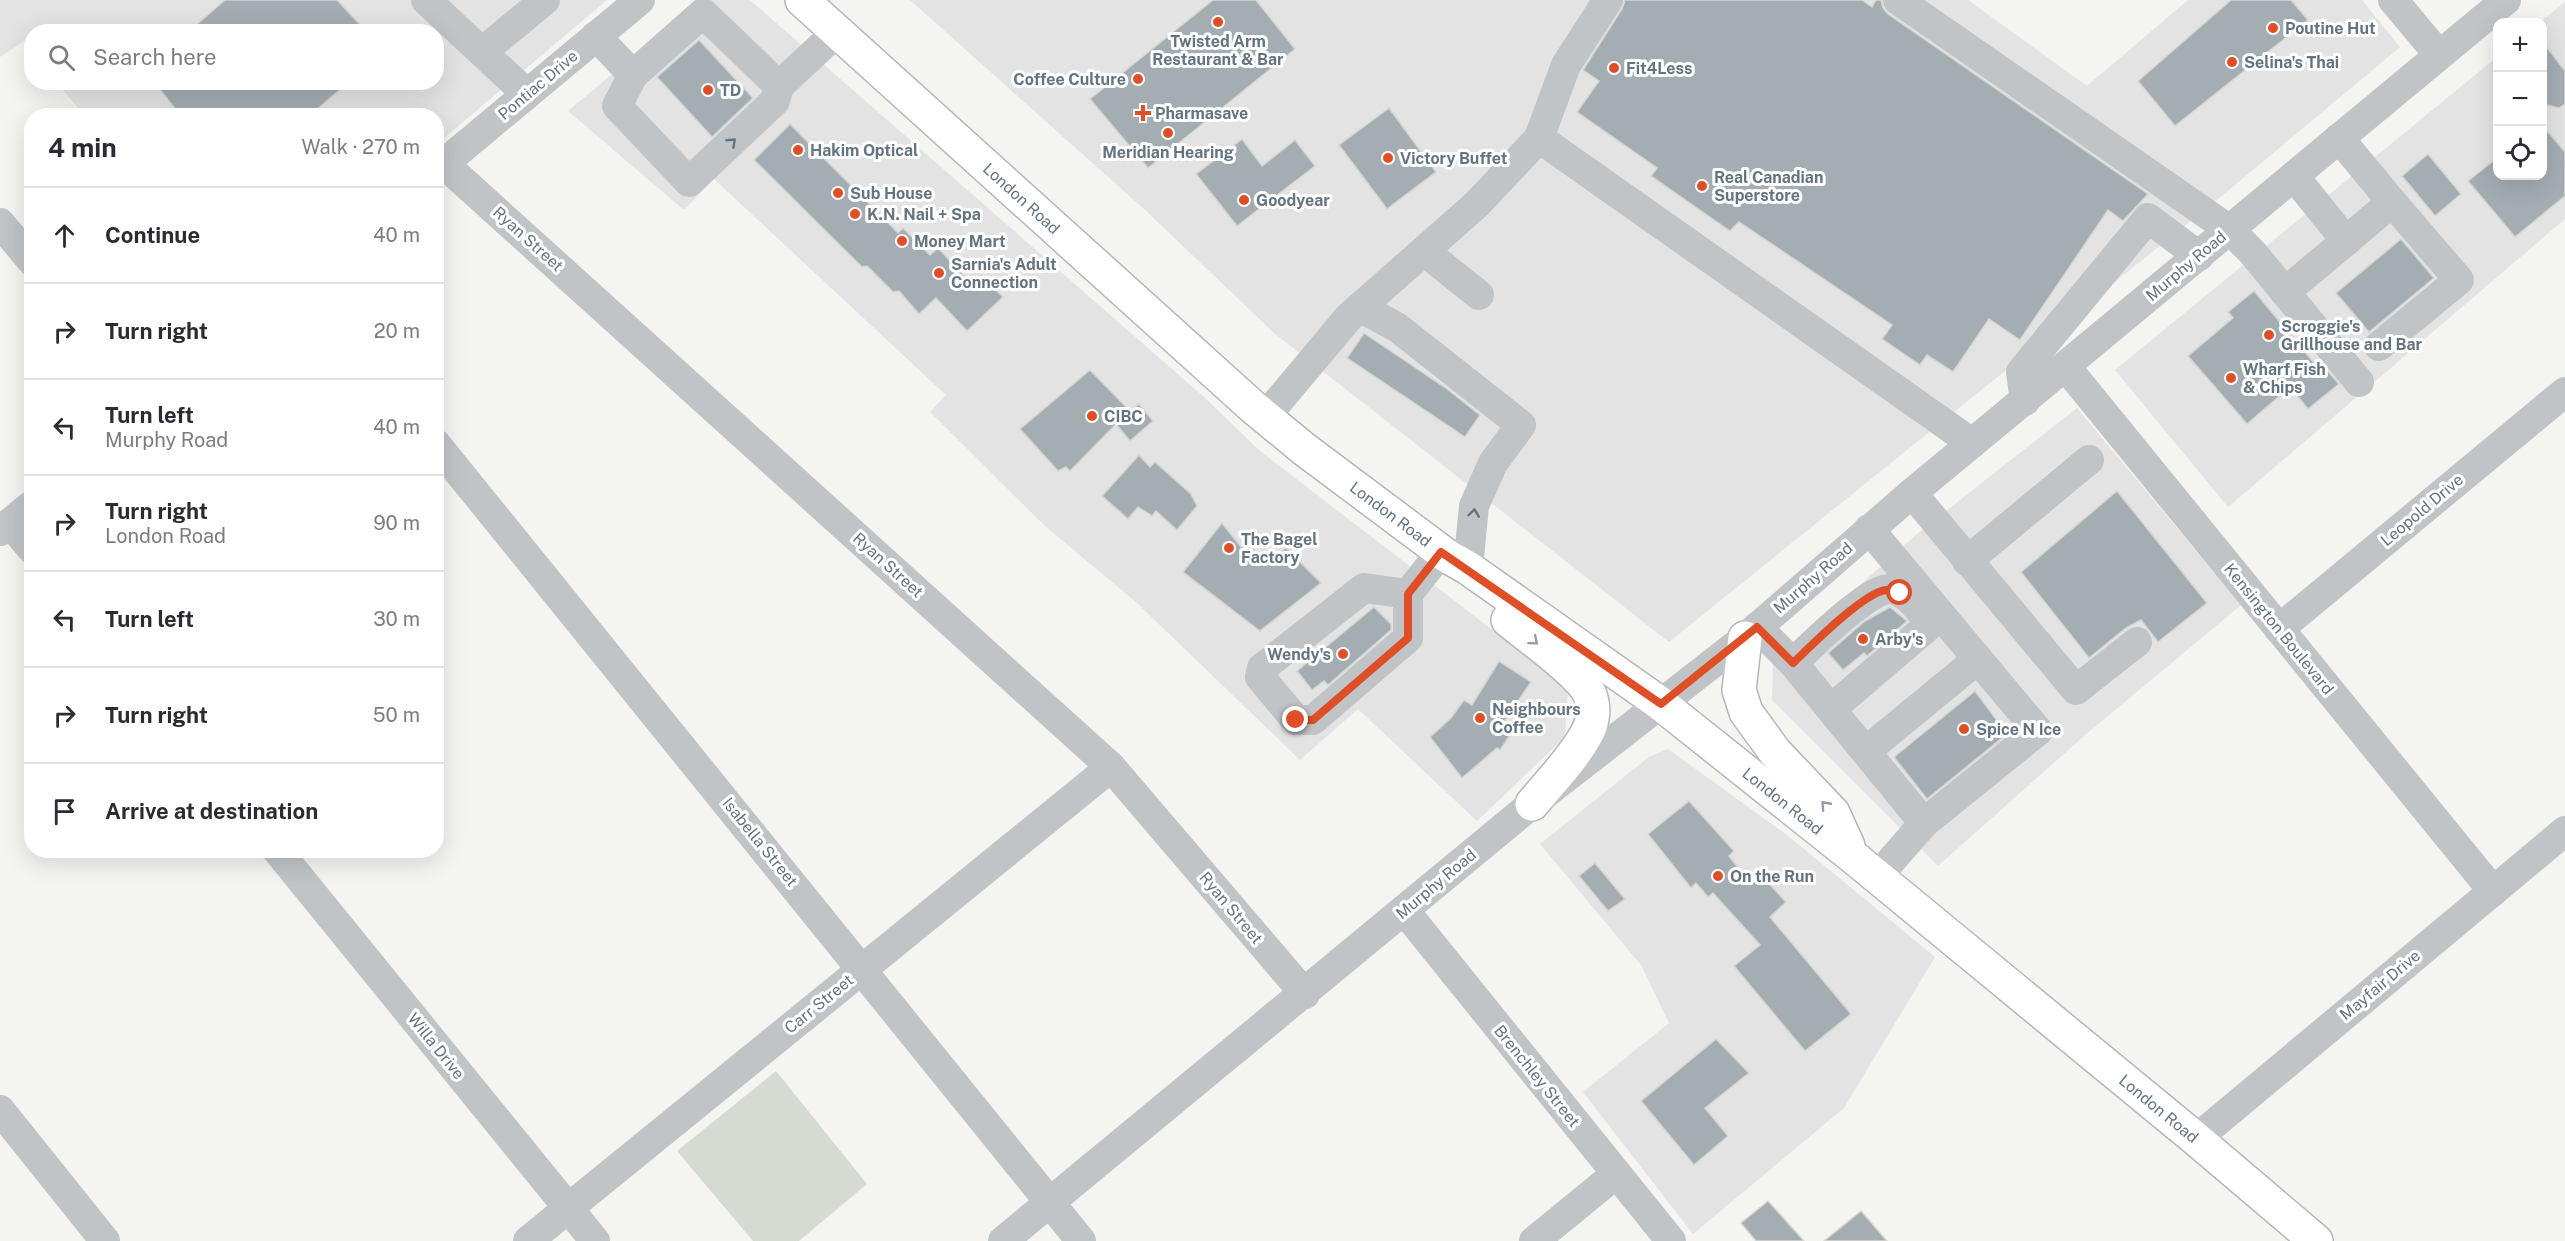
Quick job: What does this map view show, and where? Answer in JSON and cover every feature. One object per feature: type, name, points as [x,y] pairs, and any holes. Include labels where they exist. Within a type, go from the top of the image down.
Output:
[{"type":"main road","name":"London Road","points":[[802,0],[1265,417],[1304,449],[1452,559],[1661,704],[1852,856],[2196,1139],[2316,1241]]},
{"type":"main road","points":[[1452,559],[1491,605],[1576,677],[1590,696],[1593,713],[1587,733],[1532,804]]},
{"type":"main road","points":[[1751,632],[1740,667],[1741,703],[1752,723],[1776,752],[1833,813],[1852,856]]},
{"type":"street","points":[[426,0],[452,12],[482,52],[527,94]]},
{"type":"street","points":[[482,52],[545,0]]},
{"type":"street","name":"Pontiac Drive","points":[[444,164],[640,0]]},
{"type":"street","points":[[1265,417],[1360,307],[1477,204],[1539,138],[1566,65],[1608,0]]},
{"type":"street","points":[[1898,0],[2230,230],[2252,252],[2359,382]]},
{"type":"street","points":[[2393,0],[2439,55]]},
{"type":"street","name":"Murphy Road","points":[[1004,1241],[1532,804],[1751,632],[1912,493],[2506,0]]},
{"type":"street","points":[[779,86],[703,13],[633,75],[616,106],[689,182],[775,101],[779,86],[837,32]]},
{"type":"street","points":[[596,36],[633,75]]},
{"type":"street","points":[[1539,138],[1972,443]]},
{"type":"street","points":[[2339,138],[2459,280],[2379,346]]},
{"type":"street","name":"Ryan Street","points":[[444,171],[1111,766],[1305,994]]},
{"type":"street","points":[[2294,176],[2346,241]]},
{"type":"street","points":[[2285,292],[2392,202]]},
{"type":"street","points":[[2025,401],[2021,372],[2148,218],[2199,256]]},
{"type":"street","points":[[0,223],[24,252]]},
{"type":"street","points":[[1424,251],[1479,295]]},
{"type":"street","points":[[1360,307],[1398,328],[1521,425],[1493,463],[1452,559],[1408,594],[1364,588],[1262,668],[1260,677],[1296,720],[1313,720],[1408,638],[1408,594]]},
{"type":"street","name":"Kensington Boulevard","points":[[2066,367],[2493,891]]},
{"type":"street","name":"Leopold Drive","points":[[2278,629],[2565,392]]},
{"type":"street","name":"Isabella Street","points":[[444,454],[1081,1241]]},
{"type":"street","points":[[1967,561],[2090,460]]},
{"type":"street","points":[[1912,493],[2076,690],[2137,642]]},
{"type":"street","points":[[14,519],[24,536]]},
{"type":"street","points":[[1869,529],[1936,619]]},
{"type":"street","points":[[1793,663],[1832,626],[1875,593],[1888,589],[1900,593],[1936,619],[1978,659],[2038,731],[1924,823],[1877,877]]},
{"type":"street","points":[[1831,709],[1936,619]]},
{"type":"street","points":[[1751,632],[1793,663],[1924,823]]},
{"type":"street","points":[[1866,751],[1978,659]]},
{"type":"street","name":"Carr Street","points":[[528,1241],[1111,766]]},
{"type":"street","name":"Mayfair Drive","points":[[2196,1139],[2565,831]]},
{"type":"street","name":"Willa Drive","points":[[284,858],[595,1241]]},
{"type":"street","name":"Brenchley Street","points":[[1404,910],[1671,1241]]},
{"type":"street","points":[[0,1110],[105,1241]]},
{"type":"street","points":[[1534,1241],[1616,1174]]},
{"type":"shaded area","points":[[0,0],[607,0],[444,138],[444,108],[78,108],[63,90],[444,90],[444,24],[24,24],[24,41],[0,57]]},
{"type":"shaded area","points":[[701,0],[750,0],[1204,397],[1260,451],[1568,688],[1565,737],[1477,821],[1358,709],[1300,760],[1137,603],[1045,526],[930,412],[946,395],[714,179],[684,210],[568,111]]},
{"type":"shaded area","points":[[910,0],[1968,0],[2087,86],[2188,0],[2362,0],[2400,47],[2229,190],[1669,642],[1274,333],[1144,209]]},
{"type":"shaded area","points":[[2565,2],[2565,219],[2228,507],[2115,370],[2493,60],[2493,180],[2547,180],[2547,18],[2545,18]]},
{"type":"shaded area","points":[[2077,408],[2241,605],[2085,735],[1938,866],[1772,700],[1773,663],[1918,533]]},
{"type":"shaded area","points":[[1668,749],[1787,835],[1935,957],[1844,1108],[1693,1234],[1583,1092],[1669,1023],[1641,965],[1540,844],[1649,757]]},
{"type":"shaded area","points":[[776,1071],[867,1184],[799,1241],[753,1241],[677,1151]]},
{"type":"building","points":[[225,0],[337,0],[360,24],[197,24]]},
{"type":"building","points":[[1213,0],[1256,0],[1295,49],[1148,168],[1090,99]]},
{"type":"building","points":[[1625,0],[1862,0],[1872,7],[1876,0],[1881,0],[1888,14],[2148,194],[2123,221],[2108,210],[2020,340],[1989,319],[1953,372],[1927,355],[1920,365],[1882,339],[1892,325],[1739,222],[1730,231],[1651,176],[1657,168],[1577,112],[1599,81],[1583,70],[1622,9]]},
{"type":"building","points":[[2231,0],[2291,0],[2308,20],[2175,126],[2138,81]]},
{"type":"building","name":"TD","points":[[699,40],[753,98],[712,137],[657,77]]},
{"type":"building","points":[[2547,48],[2565,71],[2565,104],[2559,108],[2547,105]]},
{"type":"building","points":[[160,90],[340,90],[318,108],[175,108]]},
{"type":"building","name":"Victory Buffet","points":[[1389,108],[1436,172],[1387,209],[1339,145]]},
{"type":"building","points":[[790,124],[898,233],[903,228],[930,255],[938,248],[972,284],[981,275],[1003,297],[967,331],[936,298],[919,314],[899,291],[893,292],[867,266],[862,267],[754,160]]},
{"type":"building","points":[[2547,131],[2565,152],[2565,196],[2515,237],[2468,181],[2493,161],[2493,180],[2547,180]]},
{"type":"building","name":"Goodyear","points":[[1242,139],[1262,166],[1295,140],[1315,166],[1237,226],[1196,174]]},
{"type":"building","points":[[2428,154],[2461,194],[2435,216],[2402,176]]},
{"type":"building","points":[[2401,239],[2434,278],[2369,332],[2336,293]]},
{"type":"building","points":[[2254,291],[2315,364],[2319,361],[2339,384],[2308,409],[2290,387],[2247,424],[2188,356],[2233,318],[2228,312]]},
{"type":"building","points":[[1364,333],[1447,389],[1480,415],[1465,437],[1347,358]]},
{"type":"building","name":"CIBC","points":[[1090,370],[1130,411],[1139,404],[1153,421],[1130,441],[1116,424],[1070,471],[1066,467],[1058,471],[1020,429]]},
{"type":"building","points":[[1139,455],[1150,467],[1155,462],[1191,494],[1197,506],[1177,530],[1156,511],[1152,516],[1138,507],[1128,519],[1102,496]]},
{"type":"building","points":[[2117,491],[2207,603],[2158,642],[2141,620],[2126,628],[2089,658],[2021,572]]},
{"type":"building","points":[[1222,523],[1241,547],[1247,542],[1266,564],[1286,548],[1321,583],[1260,631],[1183,572]]},
{"type":"building","name":"Wendy's","points":[[1374,607],[1391,624],[1391,630],[1328,685],[1324,681],[1312,690],[1297,671]]},
{"type":"building","name":"Arby's","points":[[1890,607],[1907,621],[1867,656],[1864,653],[1843,670],[1828,653],[1865,621]]},
{"type":"building","points":[[1499,661],[1531,682],[1502,725],[1512,732],[1500,750],[1497,748],[1462,778],[1430,737],[1451,718],[1464,700],[1472,705]]},
{"type":"building","points":[[1975,691],[2007,734],[1927,799],[1894,757]]},
{"type":"building","points":[[1689,801],[1734,851],[1729,856],[1751,884],[1761,875],[1786,902],[1770,917],[1851,1014],[1805,1051],[1734,966],[1760,945],[1713,893],[1708,897],[1696,883],[1691,888],[1648,834]]},
{"type":"building","points":[[1595,863],[1625,899],[1608,911],[1579,876]]},
{"type":"building","points":[[1716,1039],[1749,1073],[1705,1108],[1728,1136],[1694,1165],[1641,1101]]},
{"type":"building","points":[[1768,1201],[1804,1241],[1756,1241],[1741,1223]]},
{"type":"building","points":[[1861,1211],[1887,1241],[1824,1241]]},
{"type":"place","name":"Twisted Arm Restaurant & Bar","points":[[1218,22]]},
{"type":"place","name":"Poutine Hut","points":[[2273,28]]},
{"type":"place","name":"Selina's Thai","points":[[2232,62]]},
{"type":"place","name":"Fit4Less","points":[[1614,68]]},
{"type":"place","name":"Coffee Culture","points":[[1138,79]]},
{"type":"place","name":"TD","points":[[708,90]]},
{"type":"place","name":"Pharmasave","points":[[1143,113]]},
{"type":"place","name":"Meridian Hearing","points":[[1168,133]]},
{"type":"place","name":"Hakim Optical","points":[[798,150]]},
{"type":"place","name":"Victory Buffet","points":[[1388,158]]},
{"type":"place","name":"Real Canadian Superstore","points":[[1702,186]]},
{"type":"place","name":"Sub House","points":[[838,193]]},
{"type":"place","name":"Goodyear","points":[[1244,200]]},
{"type":"place","name":"K.N. Nail + Spa","points":[[855,214]]},
{"type":"place","name":"Money Mart","points":[[902,241]]},
{"type":"place","name":"Sarnia's Adult Connection","points":[[939,273]]},
{"type":"place","name":"Scroggie's Grillhouse and Bar","points":[[2269,335]]},
{"type":"place","name":"Wharf Fish & Chips","points":[[2231,378]]},
{"type":"place","name":"CIBC","points":[[1092,416]]},
{"type":"place","name":"The Bagel Factory","points":[[1229,548]]},
{"type":"place","name":"Arby's","points":[[1863,639]]},
{"type":"place","name":"Wendy's","points":[[1343,654]]},
{"type":"place","name":"Neighbours Coffee","points":[[1480,718]]},
{"type":"place","name":"Spice N Ice","points":[[1964,729]]},
{"type":"place","name":"On the Run","points":[[1718,876]]},
{"type":"route","points":[[1296,720],[1313,720],[1408,638],[1408,594],[1441,552],[1468,568],[1661,704],[1757,627],[1793,663],[1832,626],[1875,593],[1888,589],[1900,593]]}]
